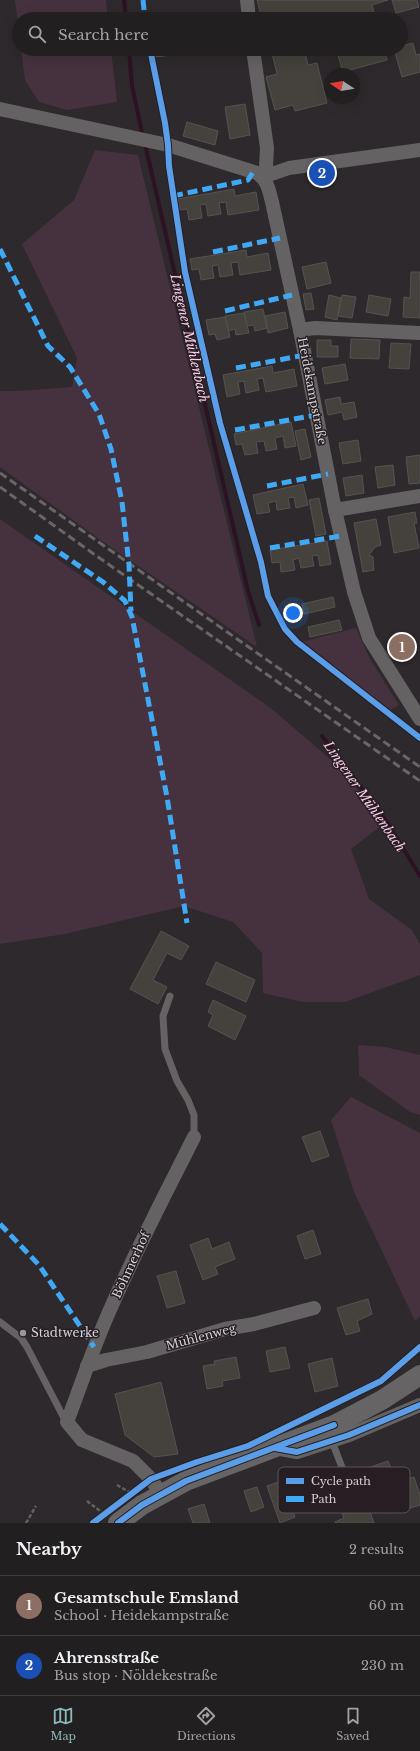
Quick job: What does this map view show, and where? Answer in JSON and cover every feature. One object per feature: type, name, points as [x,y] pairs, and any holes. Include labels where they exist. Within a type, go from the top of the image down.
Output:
[{"type":"main road","points":[[111,1516],[142,1505],[156,1487],[186,1482],[275,1448],[329,1435],[420,1375]]},
{"type":"street","points":[[247,0],[248,12]]},
{"type":"street","points":[[254,56],[267,148],[266,167],[263,177]]},
{"type":"street","points":[[0,109],[162,144],[250,171],[263,177],[279,170],[289,168],[420,150]]},
{"type":"street","name":"Heidekampstraße","points":[[263,177],[269,189],[300,330],[335,510],[354,592],[369,638],[420,719]]},
{"type":"street","points":[[300,330],[315,328],[420,333]]},
{"type":"street","points":[[335,510],[420,496]]},
{"type":"street","name":"Böhmerhof","points":[[66,1422],[109,1311],[155,1214],[194,1137]]},
{"type":"street","name":"Mühlenweg","points":[[87,1366],[106,1360],[147,1352],[225,1330],[314,1308]]},
{"type":"street","points":[[329,1435],[420,1405]]},
{"type":"street","points":[[66,1422],[82,1440],[133,1461],[156,1487]]},
{"type":"lane","name":"Böhmerhof","points":[[170,996],[163,1016],[165,1049],[177,1081],[188,1100],[194,1115],[194,1137]]},
{"type":"lane","points":[[0,1322],[21,1338],[66,1422]]},
{"type":"lane","points":[[329,1435],[342,1467]]},
{"type":"path","points":[[117,1485],[131,1493]]},
{"type":"path","points":[[125,1498],[131,1493],[156,1487]]},
{"type":"path","points":[[87,1501],[111,1516]]},
{"type":"path","points":[[26,1523],[36,1506]]},
{"type":"path","points":[[98,1518],[111,1516]]},
{"type":"shaded area","points":[[15,0],[106,0],[107,12],[16,12]]},
{"type":"shaded area","points":[[22,56],[112,56],[117,102],[67,110],[39,102],[25,80]]},
{"type":"shaded area","points":[[95,150],[138,155],[257,647],[109,546],[0,467],[0,391],[72,387],[77,358],[22,244],[74,200]]},
{"type":"shaded area","points":[[0,519],[272,709],[345,772],[382,825],[351,849],[369,899],[412,930],[420,944],[420,975],[345,1002],[303,1002],[263,993],[262,953],[233,922],[184,906],[65,934],[0,944]]},
{"type":"shaded area","points":[[356,628],[370,659],[399,705],[390,710],[301,642]]},
{"type":"shaded area","points":[[358,1045],[385,1047],[420,1055],[420,1115],[410,1112],[359,1075]]},
{"type":"shaded area","points":[[351,1097],[420,1133],[420,1316],[415,1321],[354,1192],[331,1120]]},
{"type":"building","points":[[257,0],[388,0],[372,5],[374,12],[260,12]]},
{"type":"building","points":[[392,0],[417,0],[419,7],[396,12]]},
{"type":"building","points":[[413,43],[416,55],[420,54],[420,72],[402,77],[396,56],[408,56],[408,44]]},
{"type":"building","points":[[273,56],[306,56],[308,65],[317,63],[324,91],[324,104],[295,111],[293,105],[275,110],[266,77],[277,74]]},
{"type":"building","points":[[338,56],[386,56],[387,60],[358,68],[342,68]]},
{"type":"building","points":[[245,104],[250,135],[230,139],[225,107]]},
{"type":"building","points":[[187,122],[218,131],[215,145],[183,136]]},
{"type":"building","points":[[234,189],[235,196],[256,192],[259,210],[228,215],[226,202],[219,203],[221,214],[208,216],[206,204],[200,205],[202,218],[189,220],[187,209],[180,210],[178,199]]},
{"type":"building","points":[[246,250],[247,257],[268,253],[271,270],[240,275],[238,262],[231,263],[233,275],[220,277],[218,265],[212,266],[214,278],[201,280],[199,269],[192,270],[190,259]]},
{"type":"building","points":[[326,262],[331,283],[307,289],[302,267]]},
{"type":"building","points":[[411,272],[420,272],[420,318],[403,317],[404,297],[410,298]]},
{"type":"building","points":[[311,293],[314,309],[306,310],[303,294]]},
{"type":"building","points":[[329,295],[341,298],[337,320],[325,317]]},
{"type":"building","points":[[342,295],[356,297],[352,318],[338,316]]},
{"type":"building","points":[[369,295],[391,299],[388,316],[366,312]]},
{"type":"building","points":[[263,309],[267,328],[255,331],[254,325],[247,326],[244,312]]},
{"type":"building","points":[[285,312],[288,328],[268,333],[265,316]]},
{"type":"building","points":[[244,313],[249,333],[236,335],[235,329],[228,331],[225,316]]},
{"type":"building","points":[[225,317],[230,337],[217,340],[215,334],[209,335],[206,320]]},
{"type":"building","points":[[351,339],[380,340],[379,359],[350,358]]},
{"type":"building","points":[[317,340],[331,340],[331,346],[338,346],[338,357],[317,357]]},
{"type":"building","points":[[391,343],[411,344],[409,369],[389,368]]},
{"type":"building","points":[[345,364],[348,380],[325,384],[322,368]]},
{"type":"building","points":[[272,366],[273,373],[294,369],[297,386],[266,392],[263,378],[257,379],[259,390],[246,393],[244,381],[238,382],[240,394],[227,397],[223,375]]},
{"type":"building","points":[[340,397],[341,404],[354,402],[357,417],[344,420],[342,412],[328,415],[325,400]]},
{"type":"building","points":[[291,422],[296,446],[285,448],[283,436],[275,438],[277,449],[266,451],[264,441],[256,442],[258,453],[245,455],[242,444],[236,445],[234,434]]},
{"type":"building","points":[[305,429],[311,457],[301,460],[295,431]]},
{"type":"building","points":[[358,440],[361,461],[343,464],[339,443]]},
{"type":"building","points":[[420,455],[420,483],[409,484],[406,457]]},
{"type":"building","points":[[393,465],[395,485],[378,488],[375,467]]},
{"type":"building","points":[[362,475],[364,493],[346,496],[343,478]]},
{"type":"building","points":[[303,484],[308,505],[296,508],[294,497],[288,498],[290,508],[277,510],[276,501],[268,503],[270,512],[257,514],[253,495]]},
{"type":"building","points":[[319,498],[326,534],[316,536],[309,500]]},
{"type":"building","points":[[415,512],[417,523],[414,523],[419,548],[394,553],[388,517]]},
{"type":"building","points":[[376,519],[381,545],[375,547],[369,555],[373,557],[374,570],[363,572],[354,523]]},
{"type":"building","points":[[327,541],[331,564],[320,566],[318,555],[312,556],[314,566],[301,568],[299,558],[293,560],[295,570],[281,572],[280,562],[272,563],[270,550]]},
{"type":"building","points":[[333,597],[335,607],[304,614],[302,604]]},
{"type":"building","points":[[339,620],[342,630],[310,637],[308,627]]},
{"type":"building","points":[[161,931],[189,946],[181,960],[167,953],[153,980],[167,987],[158,1004],[130,989]]},
{"type":"building","points":[[216,962],[255,980],[246,1002],[206,984]]},
{"type":"building","points":[[213,1000],[246,1016],[235,1040],[208,1026],[213,1015],[208,1012]]},
{"type":"building","points":[[320,1131],[329,1156],[312,1162],[302,1137]]},
{"type":"building","points":[[313,1230],[321,1254],[305,1259],[297,1236]]},
{"type":"building","points":[[208,1238],[212,1249],[229,1242],[235,1259],[215,1267],[218,1274],[203,1280],[190,1245]]},
{"type":"building","points":[[176,1271],[185,1303],[167,1308],[157,1276]]},
{"type":"building","points":[[368,1299],[372,1314],[357,1321],[360,1331],[346,1335],[337,1308]]},
{"type":"building","points":[[285,1347],[290,1368],[270,1372],[266,1351]]},
{"type":"building","points":[[236,1357],[240,1378],[222,1381],[223,1386],[207,1389],[203,1366],[215,1364],[214,1361]]},
{"type":"building","points":[[332,1358],[338,1386],[315,1392],[308,1364]]},
{"type":"building","points":[[161,1382],[178,1454],[154,1457],[125,1435],[115,1394]]},
{"type":"building","points":[[388,1461],[390,1467],[371,1467]]},
{"type":"building","points":[[414,1477],[420,1495],[420,1505],[410,1508],[410,1478]]},
{"type":"building","points":[[278,1482],[278,1513],[294,1513],[295,1517],[280,1523],[267,1486]]},
{"type":"building","points":[[257,1487],[264,1507],[251,1512],[244,1491]]},
{"type":"building","points":[[204,1504],[210,1523],[193,1523],[188,1509]]},
{"type":"building","points":[[342,1513],[370,1513],[374,1523],[335,1523],[344,1518]]},
{"type":"waterway","name":"Lingener Mühlenbach","points":[[124,0],[125,12]]},
{"type":"waterway","name":"Lingener Mühlenbach","points":[[130,56],[132,86],[143,137]]},
{"type":"waterway","name":"Lingener Mühlenbach","points":[[145,144],[248,591],[259,625]]},
{"type":"waterway","name":"Lingener Mühlenbach","points":[[322,736],[387,822],[420,876]]},
{"type":"railway","points":[[0,473],[420,767]]},
{"type":"railway","points":[[0,487],[420,781]]},
{"type":"marked path","points":[[143,0],[144,12]]},
{"type":"marked path","points":[[173,196],[248,180],[253,172]]},
{"type":"marked path","points":[[213,252],[280,238]]},
{"type":"marked path","points":[[0,249],[48,346],[70,367],[99,414],[111,449],[122,502],[129,565],[131,611]]},
{"type":"marked path","points":[[225,311],[292,295]]},
{"type":"marked path","points":[[236,368],[305,355]]},
{"type":"marked path","points":[[235,430],[316,415]]},
{"type":"marked path","points":[[267,486],[328,474]]},
{"type":"marked path","points":[[35,536],[103,582],[125,601],[132,617],[167,797],[187,923]]},
{"type":"marked path","points":[[270,548],[341,536]]},
{"type":"marked path","points":[[0,1224],[39,1265],[94,1347]]},
{"type":"cycle path","points":[[151,56],[165,123],[169,166],[185,272],[220,423],[261,562],[268,596],[285,629],[297,642],[420,738]]},
{"type":"cycle path","points":[[93,1523],[151,1479],[197,1462],[248,1446],[381,1381],[420,1347]]},
{"type":"cycle path","points":[[275,1448],[297,1452],[349,1435],[420,1405]]},
{"type":"cycle path","points":[[118,1523],[142,1505],[186,1481],[334,1425]]},
{"type":"place","name":"Ahrensstraße","points":[[322,173]]},
{"type":"place","name":"Gesamtschule Emsland","points":[[402,647]]},
{"type":"place","name":"Stadtwerke","points":[[23,1333]]}]
